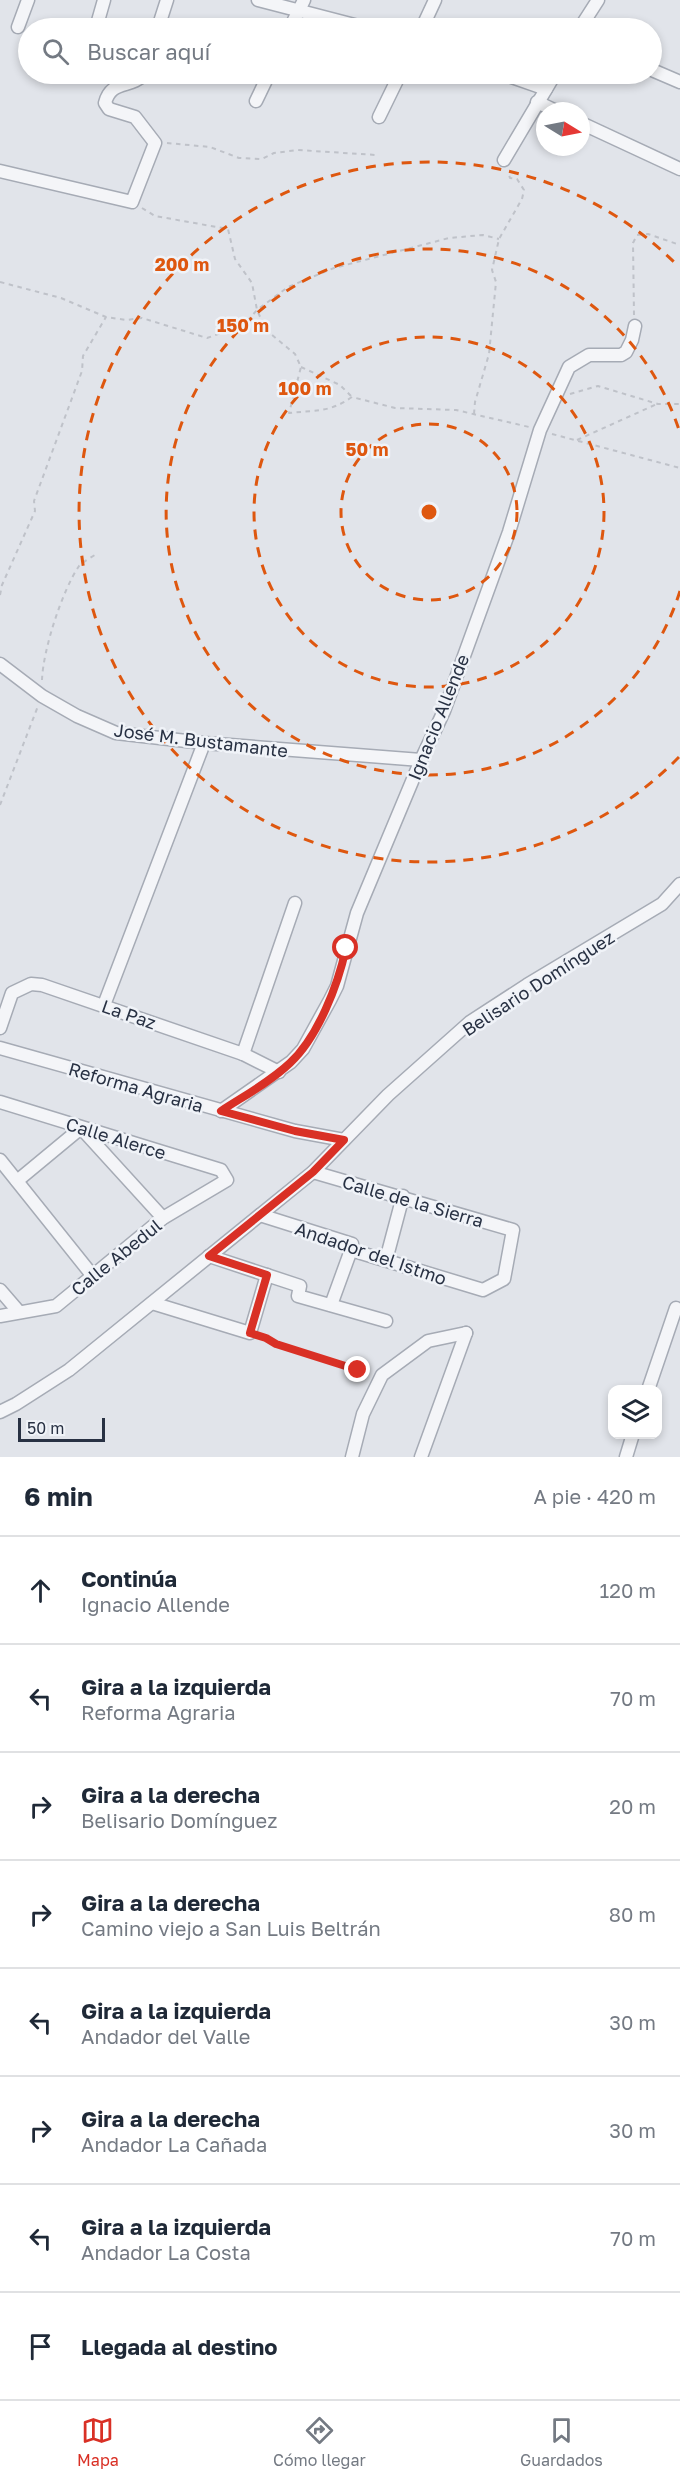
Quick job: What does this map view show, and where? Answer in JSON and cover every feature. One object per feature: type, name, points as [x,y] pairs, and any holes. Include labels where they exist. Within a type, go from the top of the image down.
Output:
[{"type":"street","points":[[21,18],[28,0]]},
{"type":"street","points":[[99,18],[104,0]]},
{"type":"street","points":[[161,18],[167,0]]},
{"type":"street","points":[[258,0],[301,5],[338,18]]},
{"type":"street","points":[[427,18],[435,0]]},
{"type":"street","points":[[586,18],[598,0]]},
{"type":"street","points":[[662,75],[680,82]]},
{"type":"street","points":[[0,171],[132,202],[155,143],[135,117],[109,109],[105,103],[108,93],[114,88],[127,84]]},
{"type":"street","points":[[256,101],[264,84]]},
{"type":"street","points":[[379,117],[395,84]]},
{"type":"street","points":[[532,84],[546,89]]},
{"type":"street","points":[[537,102],[549,84]]},
{"type":"street","points":[[504,160],[536,104]]},
{"type":"street","points":[[590,127],[680,169]]},
{"type":"street","name":"Ignacio Allende","points":[[221,1111],[279,1072],[303,1049],[337,986],[357,913],[444,711],[509,532],[540,430],[569,368],[589,355],[621,355],[626,352],[635,326]]},
{"type":"street","name":"José M. Bustamante","points":[[0,664],[42,696],[77,716],[116,733],[204,744],[421,760]]},
{"type":"street","points":[[104,1005],[204,744]]},
{"type":"street","name":"Belisario Domínguez","points":[[0,1412],[69,1370],[313,1172],[388,1095],[470,1022],[662,904],[680,884]]},
{"type":"street","points":[[243,1054],[295,903]]},
{"type":"street","name":"La Paz","points":[[0,1028],[12,993],[31,984],[55,988],[243,1054],[279,1072]]},
{"type":"street","name":"Reforma Agraria","points":[[0,1048],[295,1131],[344,1140]]},
{"type":"street","name":"Calle Alerce","points":[[0,1102],[221,1170],[227,1180]]},
{"type":"street","points":[[16,1181],[81,1128],[163,1218]]},
{"type":"street","points":[[0,1160],[92,1275]]},
{"type":"street","name":"Calle de la Sierra","points":[[313,1172],[403,1196],[513,1230],[504,1279],[483,1290]]},
{"type":"street","name":"Calle Abedul","points":[[0,1316],[56,1306],[163,1218],[227,1180]]},
{"type":"street","points":[[386,1260],[403,1196]]},
{"type":"street","name":"Andador del Istmo","points":[[260,1215],[352,1244],[351,1250],[483,1290]]},
{"type":"street","points":[[331,1305],[351,1250]]},
{"type":"street","points":[[209,1256],[300,1286],[298,1296],[386,1321]]},
{"type":"street","points":[[152,1303],[250,1333],[267,1275]]},
{"type":"street","points":[[0,1290],[20,1312]]},
{"type":"street","points":[[649,1385],[676,1308]]},
{"type":"street","points":[[352,1457],[363,1414],[382,1375],[428,1341],[466,1333],[421,1457]]},
{"type":"street","points":[[626,1457],[631,1439]]},
{"type":"path","points":[[155,143],[210,147],[239,158],[262,159],[274,153],[298,150],[376,155]]},
{"type":"path","points":[[474,414],[475,402],[489,354],[496,282],[492,270],[499,240],[522,199],[524,190],[517,179],[510,178],[504,160]]},
{"type":"path","points":[[132,202],[154,216],[228,229],[235,259],[252,283],[258,310],[266,330]]},
{"type":"path","points":[[635,326],[633,243],[637,235],[648,234],[680,245]]},
{"type":"path","points":[[0,282],[61,298],[106,316],[126,320],[141,318],[207,338],[244,325],[258,310],[288,287],[334,268],[449,238],[483,235],[499,240]]},
{"type":"path","points":[[0,595],[2,585],[34,511],[34,501],[82,370],[83,356],[106,316]]},
{"type":"path","points":[[244,325],[266,330],[295,354],[301,367],[289,413],[326,411],[337,408],[352,397]]},
{"type":"path","points":[[301,367],[340,385],[352,397],[395,408],[456,410],[680,468]]},
{"type":"path","points":[[551,406],[573,391],[598,386],[658,404],[680,404]]},
{"type":"path","points":[[577,440],[658,404]]},
{"type":"path","points":[[0,805],[42,696],[42,675],[51,632],[67,587],[81,564],[98,553]]},
{"type":"path","points":[[250,1333],[276,1344],[358,1370]]},
{"type":"route","points":[[346,948],[337,986],[303,1049],[279,1072],[221,1111],[295,1131],[344,1140],[313,1172],[209,1256],[267,1275],[250,1333],[276,1344],[358,1370]]}]
